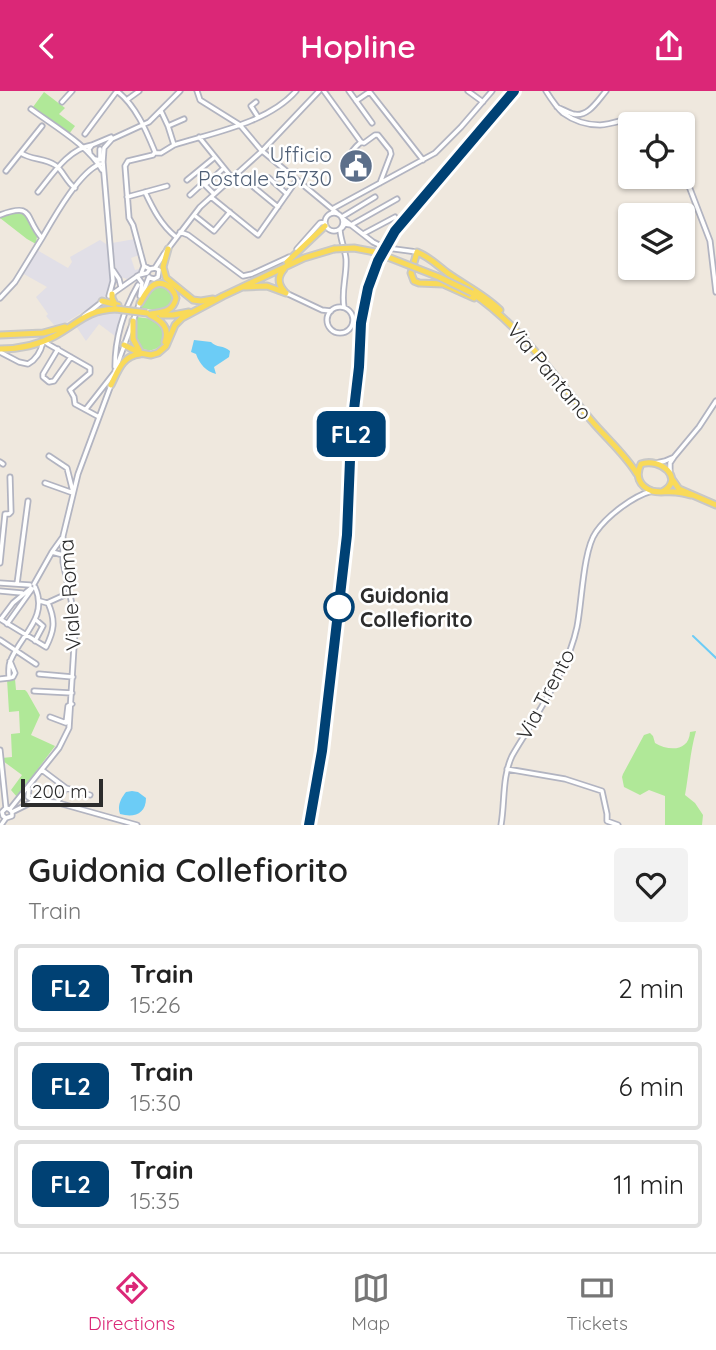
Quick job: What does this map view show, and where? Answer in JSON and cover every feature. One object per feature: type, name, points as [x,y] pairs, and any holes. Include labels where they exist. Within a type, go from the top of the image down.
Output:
[{"type":"main road","points":[[263,277],[296,255],[325,224]]},
{"type":"main road","name":"Via Pantano","points":[[291,264],[315,253],[354,248],[374,252],[472,293],[508,321],[530,344],[623,456],[638,483]]},
{"type":"main road","points":[[168,249],[163,263],[163,274],[182,292],[198,301],[222,296]]},
{"type":"main road","points":[[491,307],[447,285],[414,281],[411,273],[416,252],[430,258],[485,297],[508,321]]},
{"type":"main road","points":[[124,345],[153,354],[161,351],[168,343],[175,324],[222,296],[291,264]]},
{"type":"main road","points":[[286,293],[279,278],[291,264]]},
{"type":"main road","points":[[139,304],[154,285],[163,284],[172,289],[176,298],[173,307],[167,312],[149,314]]},
{"type":"main road","points":[[238,289],[264,286],[286,293]]},
{"type":"main road","points":[[111,295],[116,306]]},
{"type":"main road","points":[[102,301],[130,310],[166,316],[195,311]]},
{"type":"main road","points":[[75,323],[46,333],[3,335],[2,350],[44,344],[75,323],[82,317],[116,306]]},
{"type":"main road","points":[[111,385],[124,360],[140,351],[157,350],[164,344],[167,336],[164,324],[149,314]]},
{"type":"main road","points":[[133,321],[133,339],[140,351]]},
{"type":"main road","points":[[623,456],[662,466],[679,489],[716,505]]},
{"type":"main road","points":[[647,462],[641,464],[638,483],[652,491],[691,495]]},
{"type":"main road","points":[[662,492],[670,487],[671,476]]},
{"type":"street","points":[[62,102],[72,91]]},
{"type":"street","points":[[85,134],[117,91],[128,99],[144,126],[155,153]]},
{"type":"street","points":[[128,99],[139,91]]},
{"type":"street","points":[[38,192],[69,156],[92,144],[144,126],[180,91]]},
{"type":"street","points":[[197,91],[200,100],[240,125],[262,151],[327,205],[332,213],[375,243],[416,252]]},
{"type":"street","points":[[152,273],[144,266],[130,221],[126,163],[240,125],[280,106],[296,91]]},
{"type":"street","name":"Viale Roma","points":[[6,810],[30,786],[65,738],[69,728],[75,623],[63,555],[63,536],[73,493],[144,290],[152,273],[193,215],[262,151],[319,91]]},
{"type":"street","points":[[324,91],[361,142]]},
{"type":"street","points":[[349,91],[372,123]]},
{"type":"street","points":[[356,101],[369,91],[423,160]]},
{"type":"street","points":[[468,91],[483,102]]},
{"type":"street","points":[[325,224],[332,213],[443,147],[492,91]]},
{"type":"street","points":[[546,91],[557,107],[572,119],[602,125],[618,122]]},
{"type":"street","points":[[557,107],[580,115],[592,107],[606,91]]},
{"type":"street","points":[[256,102],[251,107],[258,117]]},
{"type":"street","points":[[31,109],[94,160],[100,160],[100,149]]},
{"type":"street","points":[[161,111],[174,145]]},
{"type":"street","points":[[168,125],[184,119]]},
{"type":"street","points":[[6,171],[42,126]]},
{"type":"street","points":[[111,295],[113,281],[103,157],[106,144],[123,134]]},
{"type":"street","points":[[353,176],[349,156],[351,151],[361,142],[378,135],[391,154],[380,183]]},
{"type":"street","points":[[199,137],[233,179]]},
{"type":"street","points":[[92,144],[97,145],[103,157]]},
{"type":"street","points":[[92,144],[89,150],[104,179]]},
{"type":"street","points":[[21,153],[52,163],[75,188]]},
{"type":"street","points":[[0,298],[15,282],[56,214],[94,160],[103,157]]},
{"type":"street","points":[[187,180],[215,157]]},
{"type":"street","points":[[190,195],[224,168]]},
{"type":"street","points":[[238,174],[278,207]]},
{"type":"street","points":[[269,178],[287,194]]},
{"type":"street","points":[[205,185],[213,196],[258,235],[296,181]]},
{"type":"street","points":[[127,197],[167,185]]},
{"type":"street","points":[[690,189],[710,241],[716,292]]},
{"type":"street","points":[[145,192],[156,215],[176,237]]},
{"type":"street","points":[[342,218],[374,197]]},
{"type":"street","points":[[334,232],[397,199]]},
{"type":"street","points":[[0,215],[16,209],[23,210],[42,238]]},
{"type":"street","points":[[193,215],[214,231],[230,212]]},
{"type":"street","points":[[363,234],[395,217]]},
{"type":"street","points":[[342,218],[344,222],[340,237],[346,258],[343,300],[345,308]]},
{"type":"street","points":[[180,232],[245,276],[290,257],[320,223],[325,224]]},
{"type":"street","points":[[325,224],[340,237]]},
{"type":"street","points":[[186,225],[188,235]]},
{"type":"street","points":[[112,264],[121,287]]},
{"type":"street","points":[[129,301],[139,304],[142,283],[139,275],[144,266]]},
{"type":"street","points":[[82,317],[139,275],[152,273]]},
{"type":"street","points":[[119,279],[130,281]]},
{"type":"street","points":[[113,281],[121,287]]},
{"type":"street","points":[[85,410],[115,372],[118,332],[138,285]]},
{"type":"street","points":[[286,293],[322,310],[331,311]]},
{"type":"street","points":[[327,317],[343,300]]},
{"type":"street","points":[[322,310],[331,330],[345,332],[351,327],[353,319],[351,312],[338,307]]},
{"type":"street","points":[[118,332],[127,335]]},
{"type":"street","points":[[2,350],[28,365],[44,344],[58,349],[91,369],[90,373],[70,390],[75,404],[99,417]]},
{"type":"street","points":[[58,349],[43,374],[49,381],[54,381],[71,356]]},
{"type":"street","points":[[671,476],[670,463],[716,401]]},
{"type":"street","points":[[48,456],[67,469],[73,493]]},
{"type":"street","points":[[655,463],[674,457]]},
{"type":"street","points":[[0,563],[3,514],[11,512],[10,477]]},
{"type":"street","points":[[44,483],[73,493]]},
{"type":"street","points":[[636,497],[638,483]]},
{"type":"street","name":"Via Trento","points":[[501,825],[512,757],[549,694],[570,651],[579,619],[588,555],[594,534],[636,497],[652,491]]},
{"type":"street","points":[[17,584],[28,501]]},
{"type":"street","points":[[8,624],[63,536]]},
{"type":"street","points":[[56,545],[63,546]]},
{"type":"street","points":[[54,552],[63,546]]},
{"type":"street","points":[[54,552],[63,555]]},
{"type":"street","points":[[0,583],[32,587],[40,601],[36,620],[10,661],[15,672],[13,677],[0,678]]},
{"type":"street","points":[[32,587],[23,593],[0,619],[45,647],[54,628],[48,603]]},
{"type":"street","points":[[0,591],[23,593]]},
{"type":"street","points":[[40,601],[48,603],[69,593]]},
{"type":"street","points":[[34,641],[43,626],[36,620]]},
{"type":"street","points":[[0,641],[36,664]]},
{"type":"street","points":[[39,674],[73,677]]},
{"type":"street","points":[[34,691],[72,693]]},
{"type":"street","points":[[50,717],[65,723],[68,706],[72,704]]},
{"type":"street","points":[[0,750],[6,810],[11,817],[3,817]]},
{"type":"street","points":[[508,769],[565,779],[601,791],[605,799],[607,821],[618,825]]},
{"type":"street","points":[[42,770],[66,788],[90,795]]},
{"type":"street","points":[[30,786],[28,797],[34,801]]},
{"type":"street","points":[[57,802],[66,788]]},
{"type":"street","points":[[1,825],[6,810],[34,801],[57,802],[137,825]]},
{"type":"shaded area","points":[[135,239],[139,255],[131,258],[135,270],[143,269],[127,279],[121,277],[116,270],[112,243]]},
{"type":"shaded area","points":[[100,240],[109,246],[110,290],[89,308],[57,328],[46,316],[48,314],[36,297],[47,287],[22,273],[37,250],[68,268],[72,262],[70,257]]},
{"type":"shaded area","points":[[105,312],[122,314],[115,336],[99,324],[86,341],[76,326],[90,316]]},
{"type":"green space","points":[[44,92],[65,108],[59,114],[75,126],[69,134],[33,107]]},
{"type":"green space","points":[[18,210],[26,213],[37,236],[36,244],[0,218]]},
{"type":"green space","points":[[162,285],[171,290],[174,300],[170,308],[160,311],[141,308],[150,290]]},
{"type":"green space","points":[[137,317],[153,319],[163,325],[166,337],[159,347],[152,350],[139,346],[134,337]]},
{"type":"green space","points":[[7,679],[15,679],[16,690],[27,692],[40,715],[31,735],[55,746],[17,797],[11,790],[22,775],[2,758],[12,757],[11,734],[20,733],[19,711],[9,712]]},
{"type":"green space","points":[[696,731],[685,795],[703,815],[702,825],[665,825],[665,796],[649,790],[640,795],[624,787],[622,777],[644,735],[650,733],[655,743],[677,748],[686,743],[690,732]]},
{"type":"water","points":[[194,340],[211,342],[230,351],[229,357],[214,367],[216,374],[204,367],[196,354],[191,352]]},
{"type":"water","points":[[132,791],[146,798],[144,808],[134,815],[120,814],[121,799],[126,792]]},
{"type":"waterway","points":[[693,636],[716,658]]},
{"type":"railway","points":[[309,825],[322,751],[347,535],[351,435],[361,323],[368,288],[378,261],[395,231],[514,91]]},
{"type":"train","name":"FL2","points":[[309,825],[322,751],[347,535],[351,435],[361,323],[368,288],[378,261],[395,231],[514,91]]},
{"type":"place","name":"Ufficio Postale 55730","points":[[356,166]]},
{"type":"place","name":"Guidonia Collefiorito","points":[[339,607]]}]
